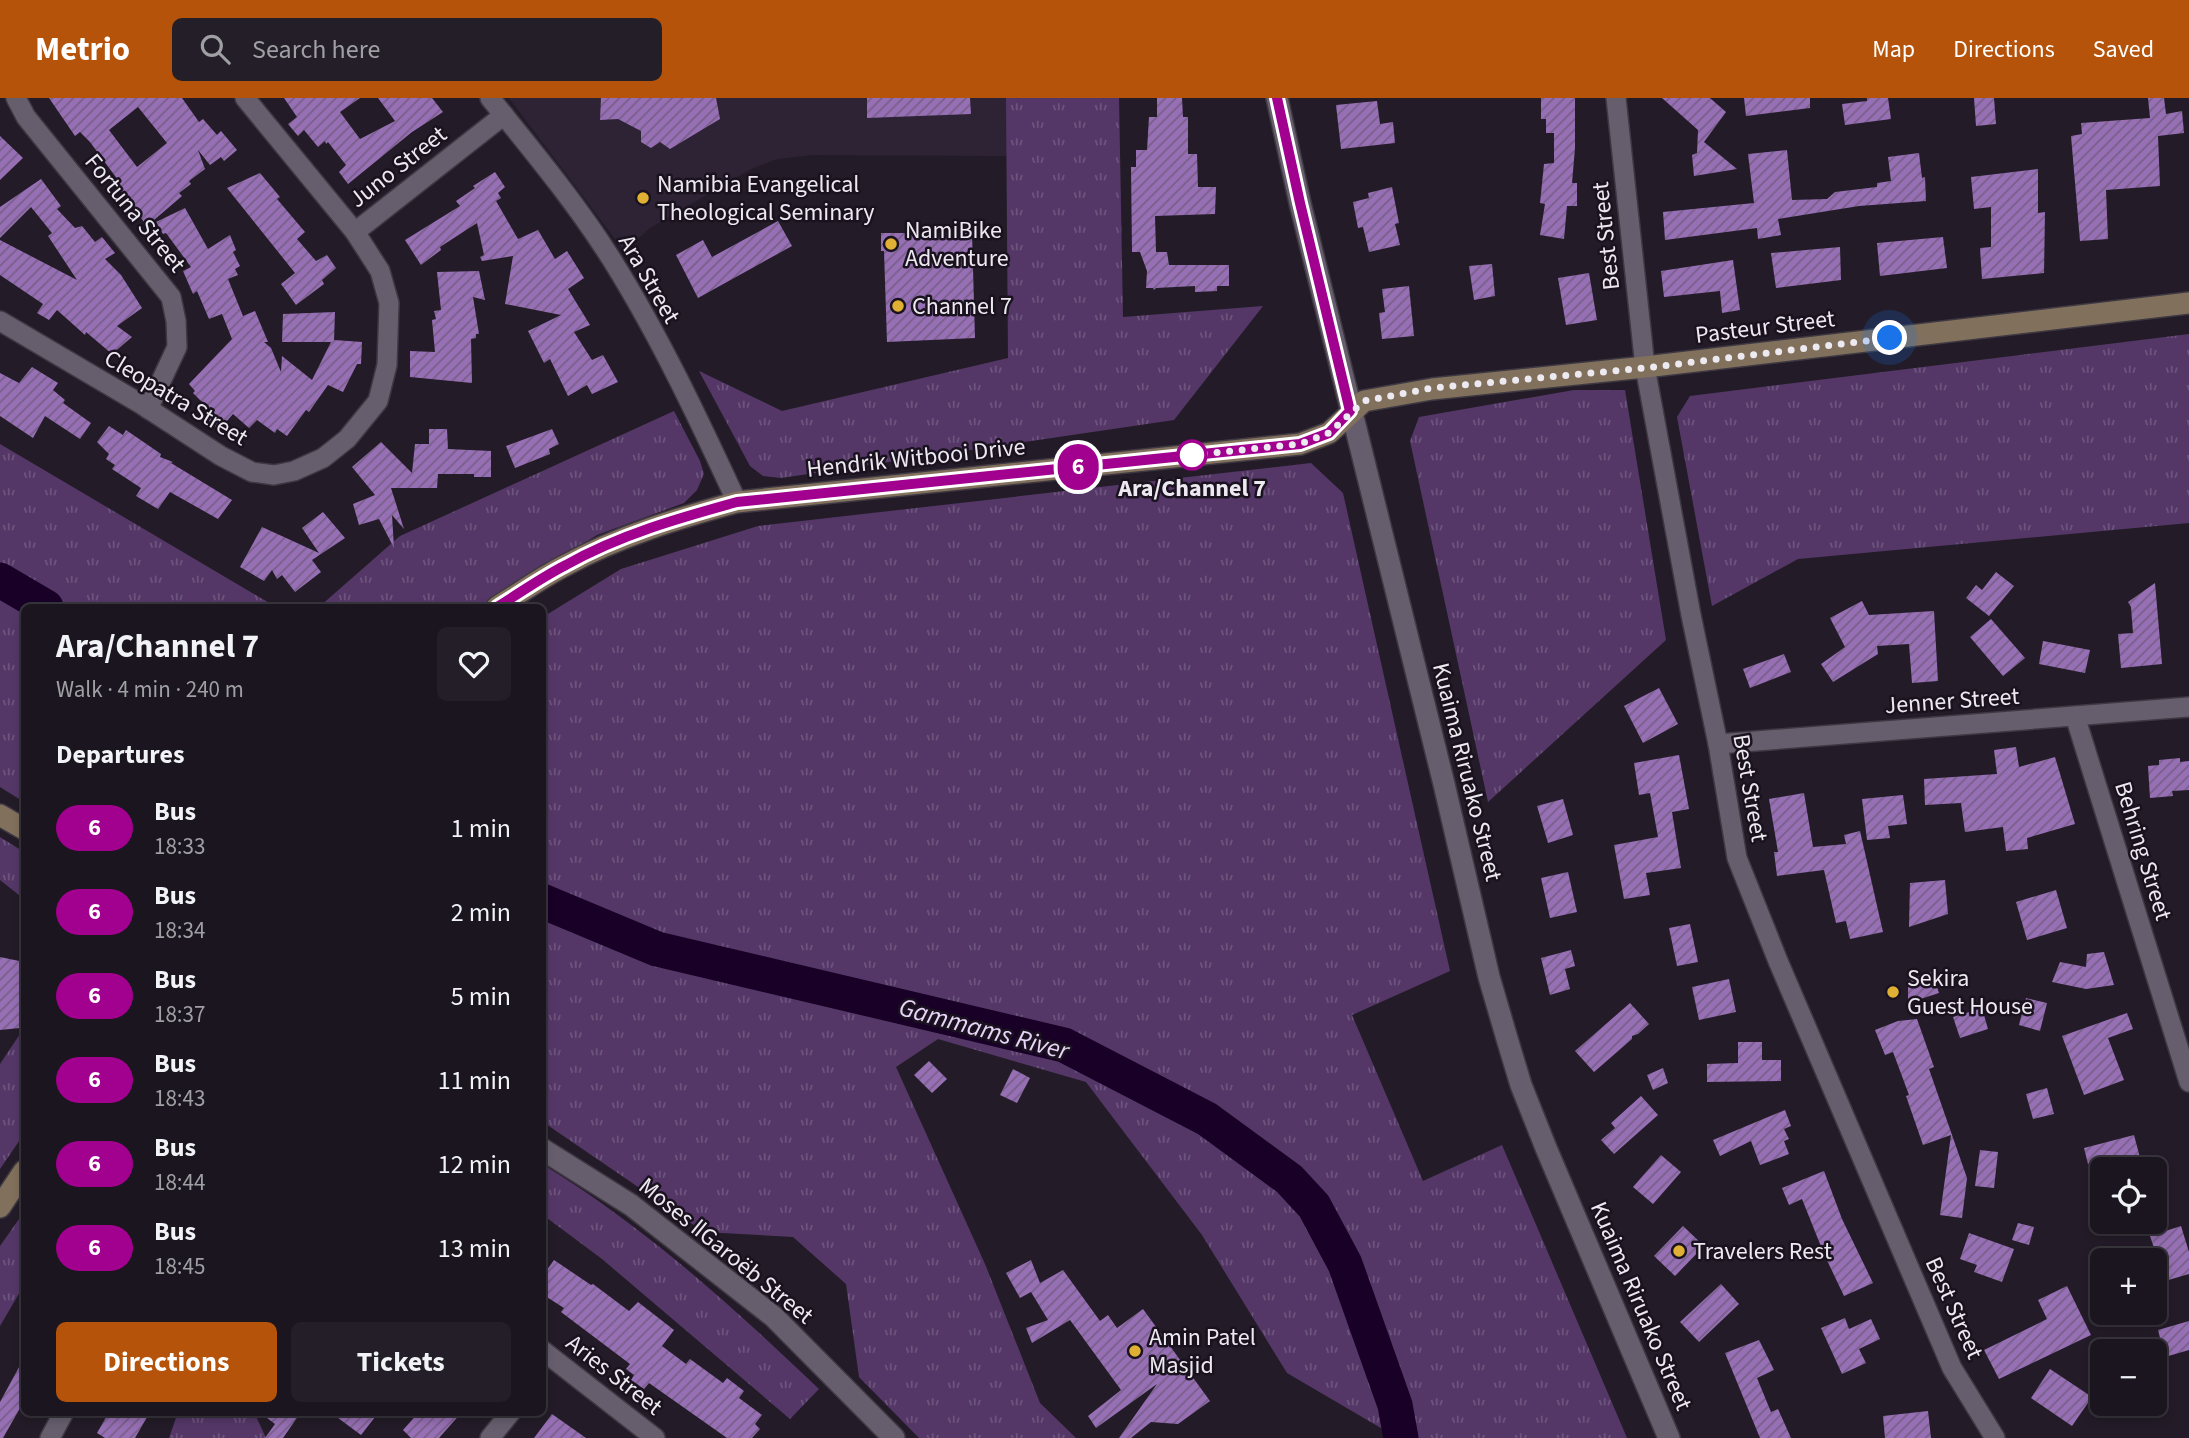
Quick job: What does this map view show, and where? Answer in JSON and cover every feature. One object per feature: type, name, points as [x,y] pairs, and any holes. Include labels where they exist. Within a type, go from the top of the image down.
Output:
[{"type":"main road","name":"Pasteur Street","points":[[1350,411],[1364,401],[1432,388],[1645,368],[2189,303]]},
{"type":"main road","name":"Hendrik Witbooi Drive","points":[[503,604],[567,564],[631,536],[737,502],[1300,444],[1329,433],[1350,411]]},
{"type":"main road","points":[[0,815],[21,827]]},
{"type":"main road","points":[[0,1207],[21,1176]]},
{"type":"street","name":"Fortuna Street","points":[[16,98],[26,117],[171,297],[176,321],[177,347],[148,409]]},
{"type":"street","name":"Cleopatra Street","points":[[0,321],[221,456],[252,472],[274,475],[294,471],[323,458],[347,439],[378,401],[387,365],[389,303],[380,271],[355,232],[244,98]]},
{"type":"street","name":"Ara Street","points":[[490,98],[570,200],[612,260],[692,404],[737,502]]},
{"type":"street","name":"Kuaima Riruako Street","points":[[1277,98],[1350,411],[1444,784],[1489,977],[1521,1085],[1669,1438]]},
{"type":"street","name":"Best Street","points":[[1616,98],[1645,368],[1718,744],[1737,858],[1778,961],[1952,1367],[1995,1438]]},
{"type":"street","name":"Juno Street","points":[[355,232],[504,115]]},
{"type":"street","name":"Jenner Street","points":[[1718,744],[2189,707]]},
{"type":"street","name":"Behring Street","points":[[2075,716],[2189,1082]]},
{"type":"street","name":"Moses ǁGaroëb Street","points":[[546,1152],[631,1205],[774,1317],[894,1438]]},
{"type":"street","name":"Aries Street","points":[[546,1360],[655,1438]]},
{"type":"street","points":[[50,1438],[62,1416]]},
{"type":"street","points":[[490,1438],[507,1416]]},
{"type":"shaded area","name":"Namibia Evangelical Theological Seminary","points":[[509,98],[1006,98],[1008,156],[812,155],[777,159],[751,169],[650,228],[624,251]]},
{"type":"green space","points":[[1006,98],[1119,98],[1123,317],[1263,306],[1174,420],[781,478],[763,476],[750,466],[699,371],[782,411],[1008,358]]},
{"type":"green space","points":[[2189,334],[2189,523],[1798,559],[1712,606],[1677,417],[1690,396]]},
{"type":"green space","points":[[1574,390],[1625,390],[1666,640],[1488,802],[1410,441],[1419,417]]},
{"type":"green space","points":[[674,411],[704,474],[697,490],[684,503],[597,535],[486,604],[322,604],[400,536]]},
{"type":"green space","points":[[0,444],[271,604],[21,604],[21,800],[0,787]]},
{"type":"green space","points":[[1311,463],[1343,493],[1450,971],[1352,1015],[1423,1181],[1502,1145],[1627,1438],[1398,1438],[1287,1373],[1202,1235],[1086,1082],[938,1039],[896,1067],[985,1264],[1040,1403],[1076,1438],[919,1438],[859,1377],[846,1284],[793,1237],[704,1232],[546,1124],[546,615],[621,569],[758,526]]},
{"type":"green space","points":[[0,837],[21,850],[21,897],[0,880]]},
{"type":"green space","points":[[21,1032],[21,1138],[0,1169],[0,1064]]},
{"type":"green space","points":[[546,1167],[652,1241],[754,1328],[819,1389],[790,1419],[602,1259],[546,1217]]},
{"type":"green space","points":[[21,1216],[21,1290],[0,1326],[0,1246]]},
{"type":"green space","points":[[177,1416],[256,1416],[266,1438],[169,1438]]},
{"type":"building","points":[[49,98],[182,98],[199,122],[203,119],[217,135],[221,131],[237,150],[224,161],[221,157],[210,165],[198,150],[205,169],[189,181],[191,184],[179,193],[182,196],[147,226],[114,182],[118,180],[90,142],[80,132],[75,136]],"holes":[[[138,107],[167,143],[137,167],[109,130]]]},
{"type":"building","points":[[284,98],[360,98],[340,112],[360,139],[395,121],[378,98],[432,98],[443,112],[412,132],[348,184],[339,172],[346,165],[328,142],[326,144],[325,141],[318,147],[304,130],[298,136],[288,124],[297,117]]},
{"type":"building","points":[[601,98],[716,98],[720,119],[670,149],[660,142],[651,148],[641,142],[641,131],[618,119],[600,120]]},
{"type":"building","points":[[867,98],[970,98],[971,114],[867,118]]},
{"type":"building","points":[[1157,98],[1182,98],[1183,117],[1188,117],[1188,154],[1197,154],[1198,187],[1216,187],[1215,214],[1155,216],[1156,252],[1167,252],[1169,265],[1229,265],[1229,286],[1217,286],[1217,291],[1195,292],[1195,286],[1154,290],[1146,288],[1147,271],[1140,252],[1132,252],[1131,167],[1136,167],[1136,150],[1147,150],[1149,117],[1157,117]]},
{"type":"building","points":[[1541,98],[1575,98],[1572,183],[1577,183],[1577,206],[1567,206],[1564,239],[1540,235],[1545,204],[1540,203],[1544,164],[1554,163],[1554,133],[1546,133],[1546,119],[1541,119]]},
{"type":"building","points":[[1662,98],[1710,98],[1726,112],[1704,142],[1737,169],[1694,176],[1692,155],[1697,153],[1698,130]]},
{"type":"building","points":[[1744,98],[1810,98],[1810,108],[1746,116]]},
{"type":"building","points":[[1867,98],[1888,98],[1891,119],[1845,125],[1842,104],[1867,101]]},
{"type":"building","points":[[1974,98],[1994,98],[1996,124],[1976,126]]},
{"type":"building","points":[[2148,98],[2164,98],[2166,114],[2182,111],[2184,133],[2158,136],[2160,186],[2106,190],[2108,239],[2080,241],[2071,136],[2082,134],[2081,123],[2150,118]]},
{"type":"building","points":[[1377,101],[1380,124],[1393,122],[1395,143],[1341,149],[1336,105]]},
{"type":"building","points":[[0,136],[23,158],[0,180]]},
{"type":"building","points":[[1787,150],[1792,200],[1827,199],[1835,192],[1877,187],[1877,183],[1891,181],[1888,157],[1919,153],[1922,178],[1925,177],[1926,201],[1859,206],[1778,219],[1781,235],[1758,239],[1757,228],[1665,240],[1663,212],[1754,203],[1748,154]]},
{"type":"building","points":[[2038,169],[2038,213],[2045,212],[2044,273],[1982,279],[1980,248],[1991,247],[1991,207],[1974,209],[1971,177]]},
{"type":"building","points":[[495,172],[505,187],[498,193],[501,198],[496,201],[518,239],[538,230],[555,259],[567,251],[584,278],[568,289],[590,325],[574,332],[592,360],[603,355],[618,382],[592,394],[587,385],[568,396],[550,359],[544,363],[528,331],[561,315],[505,304],[513,256],[482,261],[480,257],[484,255],[477,223],[440,247],[441,250],[421,265],[405,240],[460,206],[456,201]]},
{"type":"building","points":[[260,173],[280,197],[277,199],[305,232],[297,239],[316,261],[327,255],[336,268],[322,280],[324,284],[296,305],[281,284],[295,273],[227,188]]},
{"type":"building","points":[[41,179],[61,206],[57,209],[75,228],[82,226],[95,242],[102,237],[115,253],[105,259],[121,275],[142,308],[117,326],[132,337],[112,354],[57,310],[49,320],[37,313],[43,304],[0,275],[0,240],[77,280],[48,236],[52,233],[31,207],[0,238],[0,207]]},
{"type":"building","points":[[1392,187],[1400,245],[1369,252],[1363,227],[1358,228],[1353,202],[1369,198],[1368,193]]},
{"type":"building","points":[[185,208],[208,249],[230,235],[236,250],[233,252],[240,266],[235,269],[238,275],[228,279],[243,316],[255,311],[268,342],[264,342],[271,348],[281,372],[282,356],[312,380],[331,342],[282,342],[283,314],[335,312],[334,340],[362,342],[361,364],[357,364],[343,392],[328,385],[309,412],[306,410],[287,436],[277,429],[275,433],[257,420],[249,428],[233,414],[219,430],[207,419],[213,413],[193,393],[195,391],[189,384],[232,339],[222,314],[209,319],[197,291],[193,294],[183,271],[191,267],[156,222]]},
{"type":"building","points":[[778,221],[792,246],[698,298],[676,255],[703,240],[712,257]]},
{"type":"building","points":[[881,233],[972,233],[975,338],[887,342]]},
{"type":"building","points":[[1943,237],[1947,268],[1880,276],[1877,243]]},
{"type":"building","points":[[1840,247],[1841,280],[1776,288],[1771,253]]},
{"type":"building","points":[[1733,260],[1740,310],[1722,313],[1720,291],[1664,297],[1661,271]]},
{"type":"building","points":[[1492,264],[1495,296],[1474,300],[1469,266]]},
{"type":"building","points":[[479,271],[485,300],[473,297],[479,334],[471,339],[472,383],[410,377],[410,351],[435,352],[432,320],[436,319],[434,311],[441,310],[437,272]]},
{"type":"building","points":[[1589,273],[1597,320],[1566,325],[1558,278]]},
{"type":"building","points":[[1409,286],[1414,336],[1382,339],[1379,313],[1385,312],[1382,289]]},
{"type":"building","points":[[32,367],[58,383],[53,390],[65,400],[63,403],[91,423],[80,439],[45,416],[33,438],[0,416],[0,373],[19,383]]},
{"type":"building","points":[[109,426],[123,435],[126,430],[161,454],[160,457],[173,462],[171,463],[232,500],[218,519],[170,492],[158,509],[136,496],[141,488],[112,469],[115,465],[106,459],[109,454],[97,442]]},
{"type":"building","points":[[429,429],[447,429],[448,449],[491,451],[491,477],[438,474],[437,488],[391,488],[404,529],[392,515],[394,548],[379,519],[359,525],[353,504],[375,495],[352,467],[381,442],[412,473],[415,444],[429,444]]},
{"type":"building","points":[[552,429],[559,444],[549,449],[550,454],[515,468],[506,446]]},
{"type":"building","points":[[323,512],[345,538],[312,560],[321,572],[295,592],[282,575],[277,579],[272,570],[264,581],[240,567],[262,527],[319,553],[302,528]]},
{"type":"building","points":[[1996,572],[2014,586],[1989,616],[1966,598],[1976,585],[1982,590]]},
{"type":"building","points":[[2155,583],[2162,664],[2121,668],[2118,634],[2133,633],[2131,607],[2128,602]]},
{"type":"building","points":[[1862,601],[1869,615],[1934,611],[1938,681],[1912,683],[1909,644],[1877,646],[1878,654],[1833,682],[1821,664],[1845,647],[1830,618]]},
{"type":"building","points":[[1991,619],[2025,658],[2003,676],[1970,637]]},
{"type":"building","points":[[2043,641],[2090,650],[2085,673],[2039,664]]},
{"type":"building","points":[[1784,654],[1791,672],[1750,688],[1743,669]]},
{"type":"building","points":[[1659,688],[1678,724],[1643,743],[1624,706]]},
{"type":"building","points":[[2016,747],[2019,767],[2055,757],[2075,824],[2027,838],[2028,849],[2006,851],[2003,827],[1965,832],[1961,803],[1925,805],[1924,779],[1997,774],[1994,750]]},
{"type":"building","points":[[1679,755],[1689,809],[1672,812],[1681,868],[1646,873],[1650,895],[1624,899],[1614,845],[1658,837],[1650,793],[1639,795],[1634,763]]},
{"type":"building","points":[[2180,758],[2180,762],[2189,761],[2189,790],[2172,791],[2173,796],[2150,798],[2148,766],[2159,765],[2159,760]]},
{"type":"building","points":[[1804,793],[1813,847],[1846,844],[1844,835],[1860,831],[1883,932],[1850,939],[1846,921],[1836,923],[1824,870],[1777,876],[1774,852],[1778,852],[1769,799]]},
{"type":"building","points":[[1903,795],[1907,824],[1888,826],[1890,838],[1867,840],[1862,799]]},
{"type":"building","points":[[1563,799],[1573,835],[1548,843],[1537,806]]},
{"type":"building","points":[[1568,872],[1577,912],[1550,918],[1541,878]]},
{"type":"building","points":[[1945,880],[1948,914],[1909,927],[1910,883]]},
{"type":"building","points":[[2056,890],[2067,928],[2027,940],[2016,902]]},
{"type":"building","points":[[1690,924],[1698,962],[1677,966],[1669,928]]},
{"type":"building","points":[[1571,950],[1575,966],[1565,969],[1570,989],[1550,995],[1541,958]]},
{"type":"building","points":[[2104,952],[2114,985],[2086,989],[2052,982],[2060,962],[2086,967],[2087,954]]},
{"type":"building","points":[[0,957],[21,961],[21,1026],[0,1030]]},
{"type":"building","points":[[1932,972],[1939,993],[1908,1003],[1908,980]]},
{"type":"building","points":[[1729,979],[1736,1012],[1699,1020],[1692,987]]},
{"type":"building","points":[[2026,998],[2047,1003],[2040,1031],[2019,1025]]},
{"type":"building","points":[[1630,1003],[1649,1024],[1632,1036],[1632,1039],[1594,1072],[1575,1051]]},
{"type":"building","points":[[1982,1008],[1988,1029],[1960,1038],[1953,1017]]},
{"type":"building","points":[[2127,1013],[2133,1029],[2108,1038],[2124,1080],[2084,1095],[2062,1036]]},
{"type":"building","points":[[1917,1019],[1934,1067],[1929,1069],[1967,1178],[1962,1218],[1940,1215],[1951,1135],[1923,1145],[1893,1052],[1885,1055],[1875,1030],[1898,1021]]},
{"type":"building","points":[[1738,1042],[1762,1042],[1762,1060],[1781,1060],[1781,1081],[1707,1082],[1707,1064],[1738,1063]]},
{"type":"building","points":[[929,1061],[947,1079],[932,1093],[914,1075]]},
{"type":"building","points":[[1663,1068],[1668,1083],[1653,1090],[1647,1075]]},
{"type":"building","points":[[1013,1069],[1030,1078],[1017,1103],[1000,1095]]},
{"type":"building","points":[[2047,1088],[2054,1114],[2033,1119],[2026,1094]]},
{"type":"building","points":[[1641,1096],[1658,1115],[1614,1154],[1601,1140],[1615,1128],[1611,1123]]},
{"type":"building","points":[[1785,1110],[1791,1126],[1784,1129],[1789,1139],[1784,1141],[1789,1154],[1760,1165],[1751,1141],[1720,1156],[1713,1140]]},
{"type":"building","points":[[2134,1135],[2140,1157],[2090,1157],[2088,1164],[2084,1148]]},
{"type":"building","points":[[1980,1150],[1998,1152],[1994,1188],[1975,1186]]},
{"type":"building","points":[[1661,1155],[1681,1172],[1653,1204],[1633,1187]]},
{"type":"building","points":[[1824,1171],[1842,1219],[1873,1283],[1844,1296],[1802,1199],[1789,1205],[1782,1188]]},
{"type":"building","points":[[2018,1223],[2034,1227],[2029,1245],[2012,1240]]},
{"type":"building","name":"Travelers Rest","points":[[1683,1226],[1704,1246],[1675,1276],[1654,1256]]},
{"type":"building","points":[[2181,1226],[2189,1252],[2189,1274],[2167,1280],[2167,1248],[2154,1248],[2150,1236],[2167,1234],[2167,1231]]},
{"type":"building","points":[[1969,1233],[2014,1249],[2002,1282],[1974,1272],[1977,1265],[1960,1259]]},
{"type":"building","points":[[554,1260],[629,1311],[638,1302],[674,1330],[662,1346],[686,1364],[690,1359],[723,1383],[727,1378],[744,1391],[739,1398],[762,1415],[755,1424],[760,1429],[752,1438],[727,1438],[649,1383],[644,1389],[631,1380],[634,1375],[626,1369],[630,1364],[561,1312],[564,1308],[546,1297],[546,1271]]},
{"type":"building","points":[[1031,1260],[1040,1283],[1063,1270],[1100,1321],[1108,1315],[1117,1328],[1143,1309],[1210,1401],[1178,1424],[1151,1422],[1131,1438],[1119,1438],[1157,1384],[1096,1428],[1088,1416],[1121,1390],[1070,1320],[1032,1343],[1026,1328],[1048,1320],[1031,1292],[1020,1298],[1006,1273]]},
{"type":"building","points":[[1721,1284],[1739,1304],[1699,1342],[1680,1322]]},
{"type":"building","points":[[2067,1286],[2091,1335],[1999,1379],[1984,1350],[2047,1319],[2038,1300]]},
{"type":"building","points":[[1845,1318],[1849,1329],[1871,1319],[1880,1339],[1859,1349],[1866,1363],[1842,1374],[1821,1328]]},
{"type":"building","points":[[2189,1321],[2189,1350],[2167,1356],[2167,1339],[2160,1339],[2158,1330]]},
{"type":"building","points":[[1759,1340],[1774,1370],[1757,1378],[1771,1412],[1778,1409],[1791,1438],[1760,1438],[1725,1353]]},
{"type":"building","points":[[21,1364],[21,1406],[3,1438],[0,1438],[0,1402]]},
{"type":"building","points":[[2050,1369],[2090,1396],[2090,1400],[2072,1426],[2031,1398]]},
{"type":"building","points":[[1928,1411],[1931,1438],[1885,1438],[1883,1416]]},
{"type":"building","points":[[552,1414],[586,1438],[534,1438]]},
{"type":"building","points":[[107,1416],[148,1416],[135,1438],[105,1438],[97,1433]]},
{"type":"building","points":[[264,1416],[298,1416],[283,1438],[265,1438],[275,1424]]},
{"type":"building","points":[[335,1416],[376,1416],[361,1435]]},
{"type":"building","points":[[415,1416],[458,1416],[439,1438],[411,1438],[403,1430]]},
{"type":"waterway","name":"Gammams River","points":[[0,580],[41,604]]},
{"type":"waterway","name":"Gammams River","points":[[546,903],[657,949],[1064,1045],[1207,1119],[1289,1179],[1314,1206],[1345,1264],[1395,1405],[1401,1438]]},
{"type":"bus line","name":"6","points":[[502,604],[567,564],[631,536],[737,502],[1300,444],[1329,433],[1350,411],[1277,98]]},
{"type":"place","name":"Namibia Evangelical Theological Seminary","points":[[643,198]]},
{"type":"place","name":"NamiBike Adventure","points":[[891,244]]},
{"type":"place","name":"Channel 7","points":[[898,306]]},
{"type":"place","name":"Ara/Channel 7","points":[[1192,455]]},
{"type":"place","name":"Sekira Guest House","points":[[1893,992]]},
{"type":"place","name":"Travelers Rest","points":[[1679,1251]]},
{"type":"place","name":"Amin Patel Masjid","points":[[1135,1351]]},
{"type":"route","points":[[1192,455],[1300,444],[1329,433],[1364,401],[1432,388],[1645,368],[1890,338]]}]
